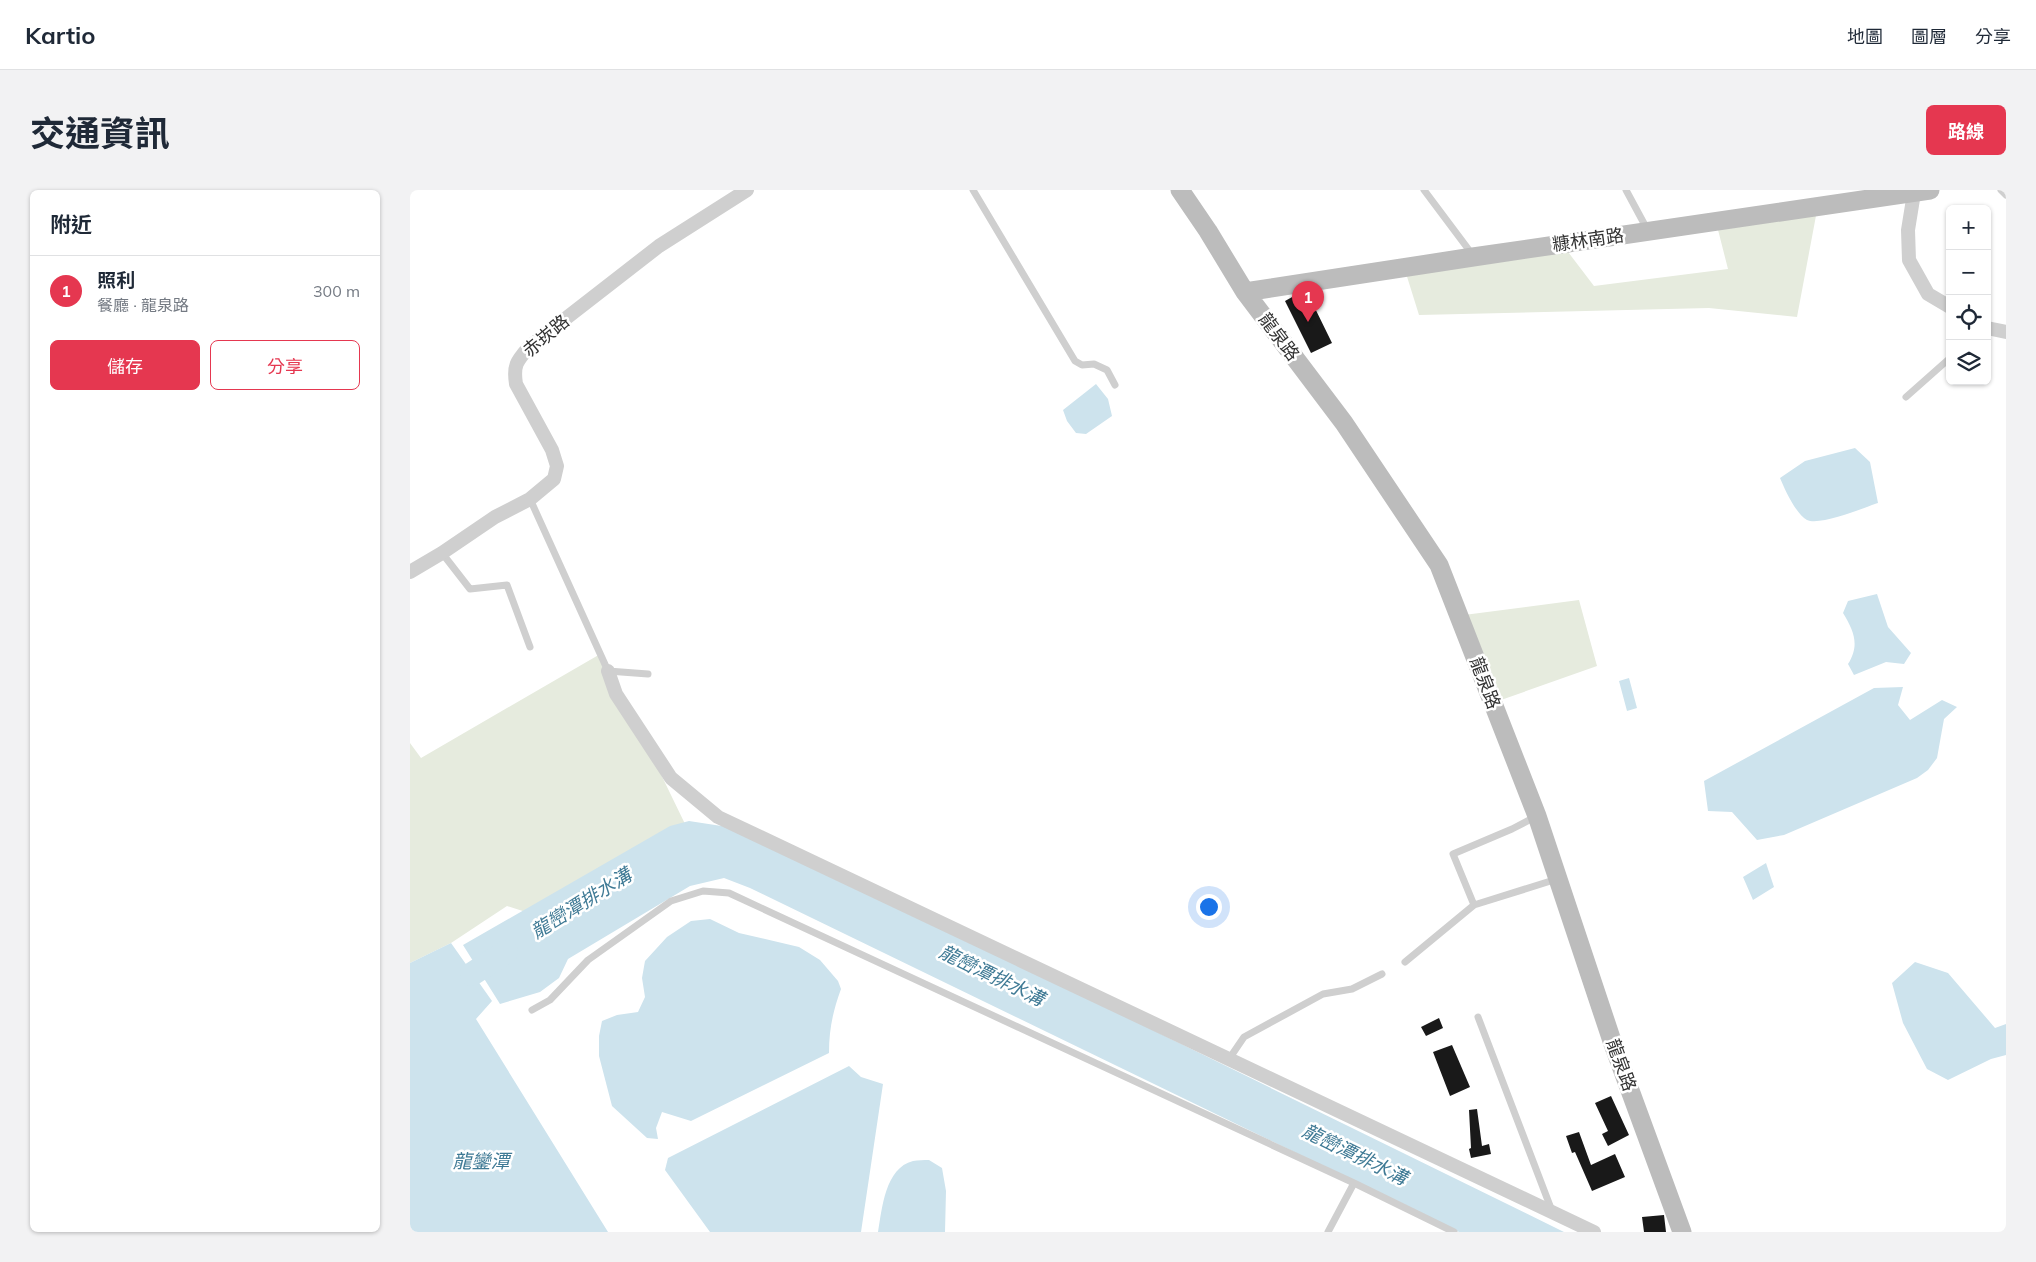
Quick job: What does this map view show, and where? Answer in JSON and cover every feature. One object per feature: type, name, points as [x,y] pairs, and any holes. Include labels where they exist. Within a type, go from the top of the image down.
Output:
[{"type":"street","name":"赤崁路","points":[[410,572],[442,553],[494,517],[530,499],[554,479],[557,466],[552,450],[516,384],[514,372],[516,362],[529,347],[659,246],[747,190]]},
{"type":"street","name":"龍泉路","points":[[1180,190],[1246,292],[1344,423],[1439,565],[1537,816],[1613,1044],[1682,1232]]},
{"type":"street","name":"糠林南路","points":[[1246,292],[1922,191]]},
{"type":"street","points":[[1922,191],[1908,230],[1909,260],[1928,294],[1946,305]]},
{"type":"street","points":[[1991,328],[2005,330]]},
{"type":"street","points":[[608,671],[616,694],[671,778],[718,817],[1594,1232]]},
{"type":"lane","points":[[973,190],[1075,361],[1082,365],[1094,364],[1107,370],[1115,384]]},
{"type":"lane","points":[[1424,190],[1473,257]]},
{"type":"lane","points":[[1626,190],[1648,232]]},
{"type":"lane","points":[[2001,190],[2006,195]]},
{"type":"lane","points":[[1906,397],[1946,362]]},
{"type":"lane","points":[[530,499],[608,671],[648,674]]},
{"type":"lane","points":[[442,553],[470,589],[507,585],[530,647]]},
{"type":"lane","points":[[1474,906],[1453,854],[1512,830],[1537,816]]},
{"type":"lane","points":[[1405,962],[1474,906],[1559,878]]},
{"type":"lane","points":[[532,1010],[550,1000],[588,960],[671,901],[703,890],[729,893],[1354,1183],[1454,1232]]},
{"type":"lane","points":[[1229,1059],[1244,1037],[1323,994],[1352,989],[1382,974]]},
{"type":"lane","points":[[1478,1016],[1553,1213]]},
{"type":"lane","points":[[1328,1232],[1354,1183]]},
{"type":"shaded area","points":[[1818,205],[1797,317],[1709,308],[1419,315],[1404,267],[1562,244],[1594,286],[1728,269],[1716,222]]},
{"type":"shaded area","points":[[1579,600],[1597,666],[1501,700],[1464,615]]},
{"type":"shaded area","points":[[602,653],[687,828],[532,914],[507,906],[451,943],[410,963],[410,743],[421,758]]},
{"type":"water","points":[[1096,384],[1108,399],[1112,416],[1086,434],[1076,433],[1067,421],[1063,410]]},
{"type":"water","points":[[1855,448],[1870,462],[1878,503],[1831,519],[1821,521],[1807,520],[1795,507],[1780,478],[1805,461]]},
{"type":"water","points":[[1877,594],[1888,627],[1911,653],[1904,664],[1886,662],[1854,675],[1848,664],[1854,651],[1853,632],[1843,613],[1848,601]]},
{"type":"water","points":[[1629,678],[1637,708],[1627,711],[1619,681]]},
{"type":"water","points":[[1903,687],[1898,705],[1910,720],[1942,700],[1957,707],[1944,719],[1937,758],[1928,770],[1917,778],[1784,835],[1757,840],[1732,812],[1708,811],[1704,781],[1874,688]]},
{"type":"water","points":[[689,821],[728,827],[782,848],[1564,1232],[1459,1232],[750,888],[724,878],[690,886],[568,959],[559,978],[540,992],[500,1004],[463,945],[670,826]]},
{"type":"water","points":[[1766,863],[1774,887],[1753,900],[1743,877]]},
{"type":"water","points":[[710,919],[739,933],[799,947],[820,960],[838,981],[841,989],[832,1020],[829,1053],[691,1121],[662,1112],[656,1128],[658,1139],[647,1138],[612,1106],[599,1056],[599,1036],[602,1021],[617,1015],[638,1012],[645,997],[642,978],[645,961],[667,937],[691,921]]},
{"type":"water","name":"龍鑾潭","points":[[451,943],[492,1001],[476,1019],[608,1232],[410,1232],[410,963]]},
{"type":"water","points":[[1915,962],[1948,973],[1995,1028],[2006,1024],[2006,1055],[1991,1059],[1948,1080],[1927,1069],[1903,1023],[1892,983]]},
{"type":"water","points":[[849,1066],[861,1077],[883,1084],[861,1232],[710,1232],[665,1170],[668,1158]]},
{"type":"water","points":[[929,1160],[942,1168],[946,1191],[945,1232],[878,1232],[883,1201],[896,1172],[904,1165],[913,1161]]},
{"type":"building","points":[[1308,294],[1332,343],[1311,353],[1285,301],[1294,296]]},
{"type":"building","points":[[1439,1018],[1443,1028],[1426,1036],[1421,1027]]},
{"type":"building","points":[[1452,1045],[1470,1087],[1450,1096],[1433,1052]]},
{"type":"building","points":[[1611,1096],[1629,1135],[1608,1146],[1602,1134],[1608,1131],[1595,1103]]},
{"type":"building","points":[[1477,1109],[1482,1146],[1489,1144],[1491,1154],[1471,1158],[1469,1149],[1471,1148],[1469,1110]]},
{"type":"building","points":[[1579,1132],[1591,1165],[1615,1154],[1625,1177],[1592,1191],[1575,1152],[1572,1153],[1566,1136]]},
{"type":"building","points":[[1664,1215],[1666,1232],[1644,1232],[1642,1217]]},
{"type":"waterway","name":"龍巒潭排水溝","points":[[472,974],[506,952]]},
{"type":"place","name":"照利","points":[[1308,322]]}]
